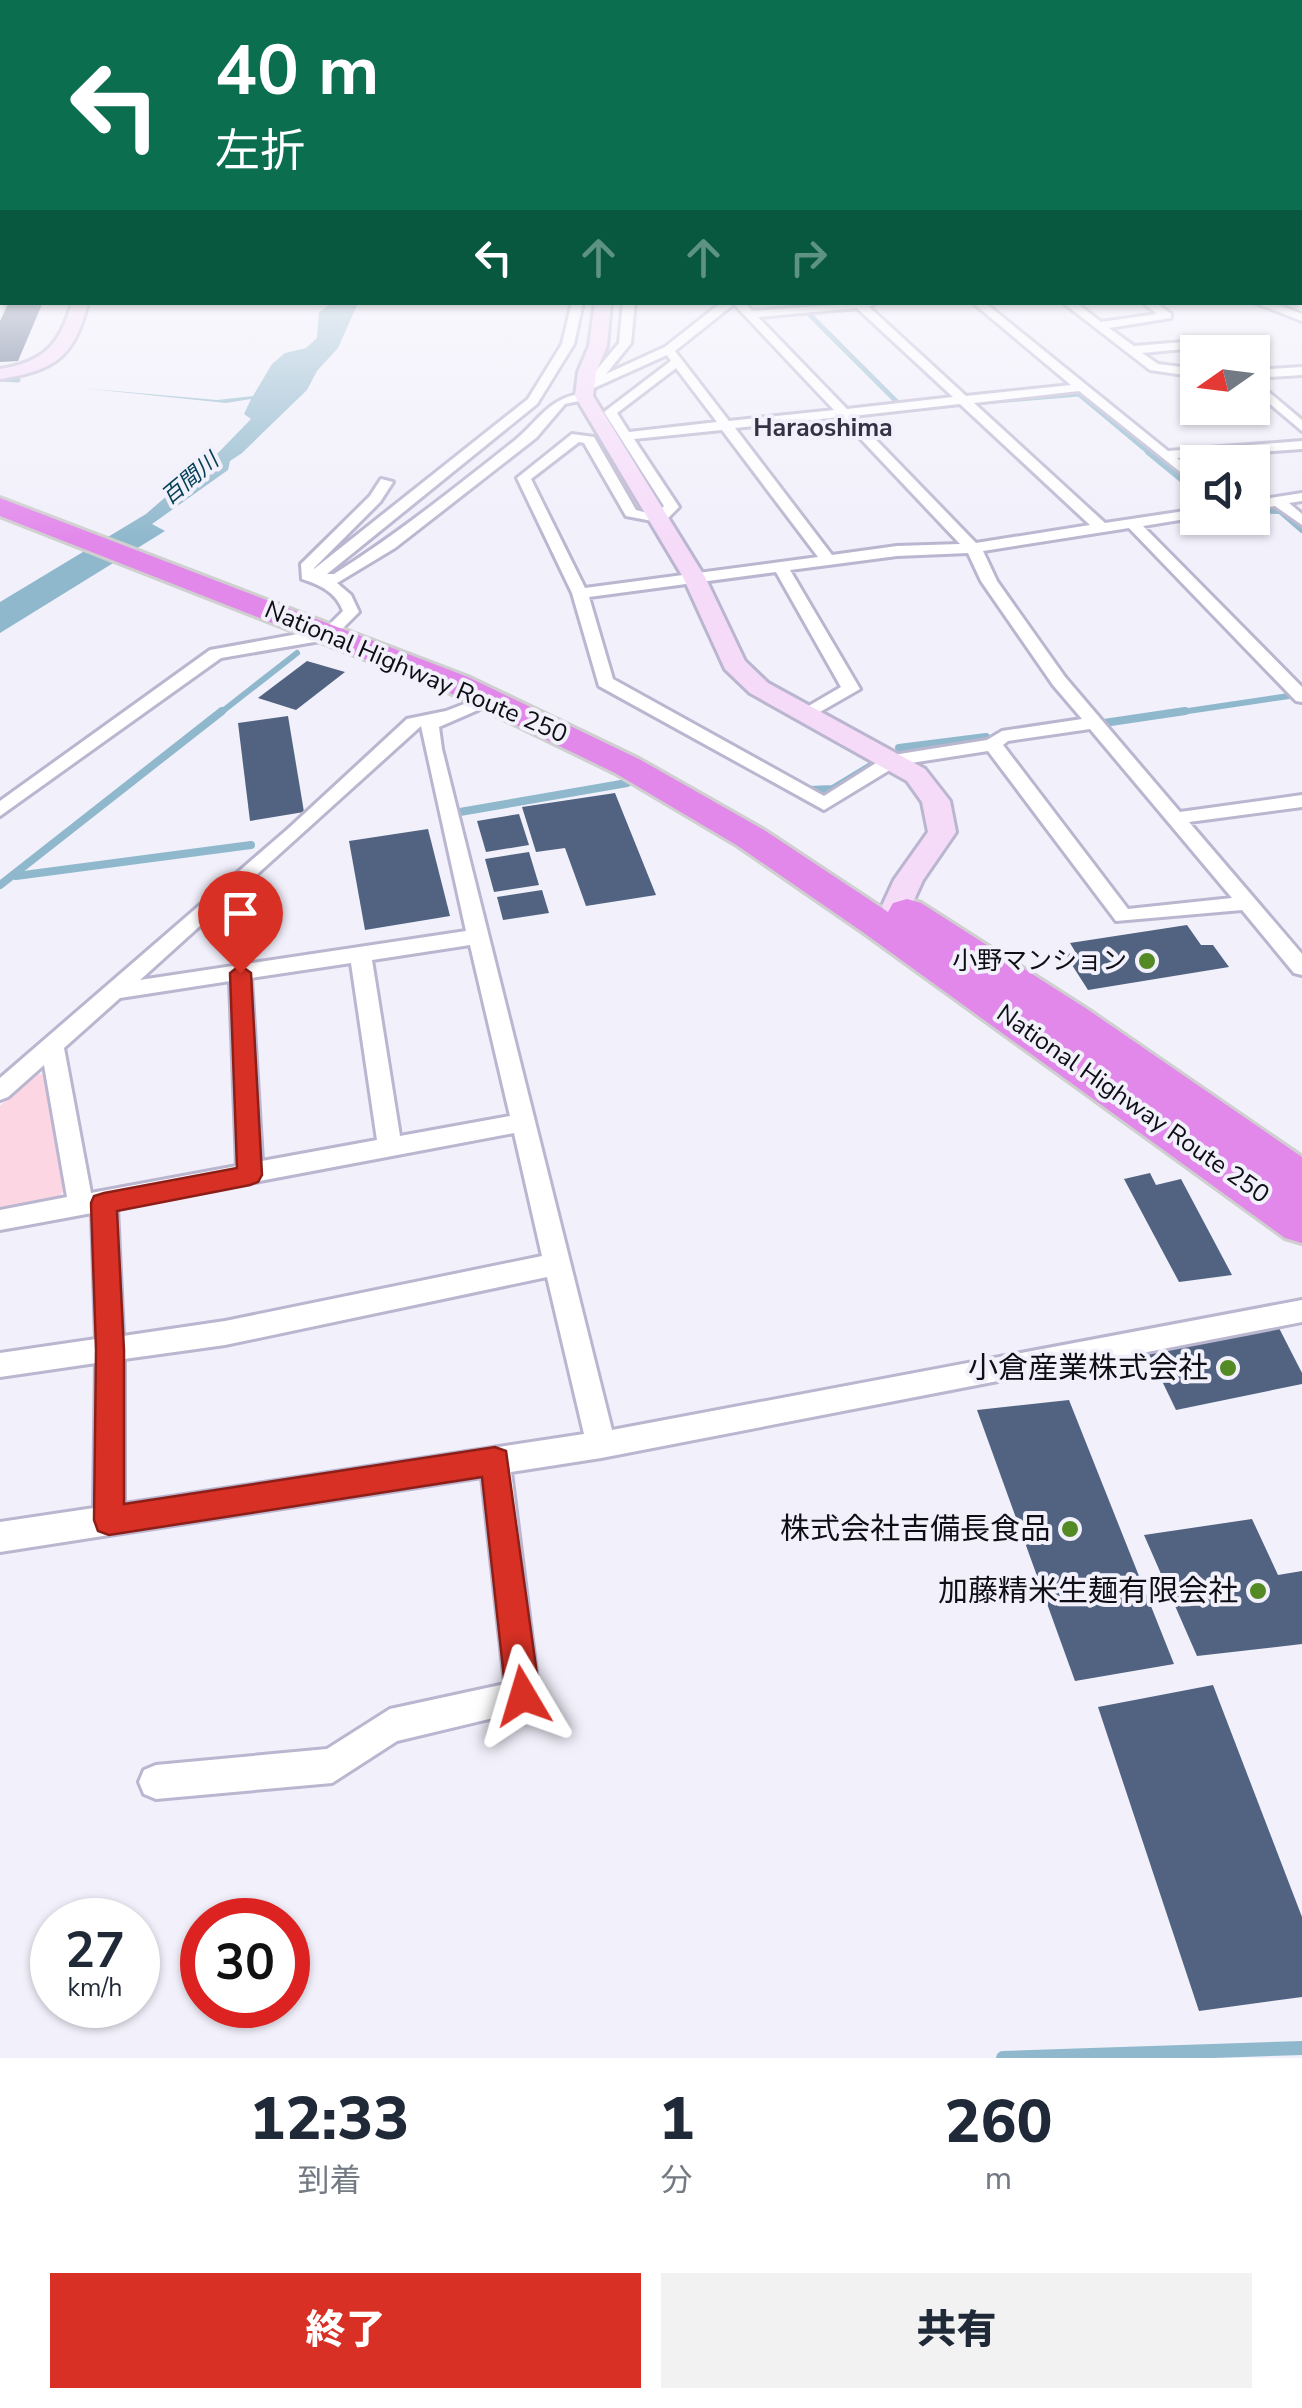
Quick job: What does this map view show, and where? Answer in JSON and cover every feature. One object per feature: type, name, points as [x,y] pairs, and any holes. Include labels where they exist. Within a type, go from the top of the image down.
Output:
[{"type":"highway","name":"National Highway Route 250","points":[[0,498],[325,626],[540,722],[627,766],[751,838],[1302,1220]]},
{"type":"highway","name":"National Highway Route 250","points":[[0,506],[490,686],[627,748],[826,858],[1072,1019],[1302,1182]]},
{"type":"street","points":[[0,374],[28,370],[59,355],[63,349]]},
{"type":"street","points":[[319,579],[320,571],[533,401],[565,349]]},
{"type":"street","points":[[597,349],[584,393],[694,577],[734,664],[758,688],[916,775],[936,801],[942,832],[917,872],[900,888],[897,906]]},
{"type":"street","points":[[584,393],[622,349]]},
{"type":"street","points":[[658,520],[672,507],[610,412],[665,368],[681,349]]},
{"type":"street","points":[[784,349],[972,548],[988,581],[1048,666],[1302,968]]},
{"type":"street","points":[[909,349],[1102,528]]},
{"type":"street","points":[[1036,349],[1180,467]]},
{"type":"street","points":[[1132,350],[1142,349]]},
{"type":"street","points":[[1132,350],[1154,367],[1180,371]]},
{"type":"street","points":[[386,482],[375,499],[306,567],[307,576],[338,578],[390,545],[532,435],[561,400],[673,357]]},
{"type":"street","points":[[673,357],[828,560]]},
{"type":"street","points":[[1270,375],[1302,371]]},
{"type":"street","points":[[626,436],[1084,387]]},
{"type":"street","points":[[1270,397],[1302,427]]},
{"type":"street","points":[[1278,405],[1302,406]]},
{"type":"street","points":[[658,520],[631,513],[588,440],[577,437],[524,478],[580,593],[605,682],[824,804],[893,760],[993,745],[1002,736],[1095,723]]},
{"type":"street","points":[[1165,455],[1302,445]]},
{"type":"street","points":[[1270,502],[1302,498]]},
{"type":"street","points":[[1278,501],[1302,522]]},
{"type":"street","points":[[580,593],[828,560],[972,548],[1180,517]]},
{"type":"street","points":[[1132,524],[1302,698]]},
{"type":"street","points":[[780,566],[851,688],[806,715]]},
{"type":"street","points":[[0,810],[216,654],[320,637],[325,626],[351,612],[349,602],[319,579]]},
{"type":"street","points":[[0,1091],[296,832],[413,722],[472,706],[517,721],[540,722]]},
{"type":"street","points":[[472,706],[430,725],[600,1445]]},
{"type":"street","points":[[993,745],[1124,916],[1249,903]]},
{"type":"street","points":[[1178,818],[1302,801]]},
{"type":"street","points":[[110,992],[480,936]]},
{"type":"street","points":[[360,954],[390,1148]]},
{"type":"street","points":[[240,973],[250,1175]]},
{"type":"street","points":[[52,1043],[92,1205],[110,1350],[109,1520]]},
{"type":"street","points":[[0,1220],[524,1122]]},
{"type":"street","points":[[1231,1131],[1284,1185],[1302,1220]]},
{"type":"street","points":[[0,1365],[225,1334],[558,1264]]},
{"type":"street","points":[[0,1537],[600,1445],[1302,1311]]},
{"type":"street","points":[[156,1782],[332,1766],[390,1726],[523,1696],[495,1461]]},
{"type":"shaded area","points":[[34,1073],[49,1076],[66,1187],[55,1202],[0,1211],[0,1106]]},
{"type":"water","name":"百間川","points":[[337,349],[317,371],[307,390],[230,461],[228,470],[152,524],[165,531],[0,633],[0,602],[146,514],[169,494],[171,484],[182,474],[218,453],[251,419],[244,414],[251,399],[226,403],[81,388],[217,400],[253,396],[272,364],[285,353]]},
{"type":"building","points":[[0,349],[23,349],[18,361],[0,362]]},
{"type":"building","points":[[307,661],[345,672],[296,710],[258,698]]},
{"type":"building","points":[[288,716],[304,812],[250,821],[238,723]]},
{"type":"building","points":[[615,793],[656,895],[586,906],[565,848],[536,852],[522,807]]},
{"type":"building","points":[[519,814],[529,845],[486,852],[477,821]]},
{"type":"building","points":[[428,829],[450,916],[365,930],[349,841]]},
{"type":"building","points":[[529,852],[539,885],[494,892],[485,859]]},
{"type":"building","points":[[542,890],[549,913],[503,920],[497,897]]},
{"type":"building","name":"小野マンション","points":[[1187,925],[1201,945],[1213,945],[1229,967],[1088,990],[1065,954],[1076,953],[1070,943]]},
{"type":"building","points":[[1150,1173],[1156,1185],[1181,1179],[1232,1275],[1179,1282],[1124,1179]]},
{"type":"building","points":[[1279,1328],[1302,1373],[1302,1384],[1176,1410],[1149,1354]]},
{"type":"building","points":[[1069,1400],[1174,1664],[1075,1681],[977,1410]]},
{"type":"building","points":[[1252,1519],[1278,1575],[1302,1571],[1302,1644],[1197,1656],[1144,1535]]},
{"type":"building","points":[[1213,1685],[1302,1917],[1302,1997],[1199,2011],[1098,1707]]},
{"type":"waterway","points":[[844,349],[898,403]]},
{"type":"waterway","points":[[0,379],[18,380]]},
{"type":"waterway","points":[[983,402],[1079,394],[1151,454]]},
{"type":"waterway","points":[[904,409],[954,405]]},
{"type":"waterway","points":[[1148,452],[1180,478]]},
{"type":"waterway","points":[[1270,511],[1280,511],[1302,530]]},
{"type":"waterway","points":[[219,714],[297,653]]},
{"type":"waterway","points":[[1168,714],[1289,696]]},
{"type":"waterway","points":[[0,885],[222,711]]},
{"type":"waterway","points":[[1104,723],[1185,711]]},
{"type":"waterway","points":[[899,748],[986,737]]},
{"type":"waterway","points":[[809,790],[833,789],[871,766]]},
{"type":"waterway","points":[[460,812],[627,783]]},
{"type":"waterway","points":[[16,876],[251,845]]},
{"type":"waterway","points":[[1003,2058],[1302,2048]]},
{"type":"place","name":"小野マンション","points":[[1147,961]]},
{"type":"place","name":"小倉産業株式会社","points":[[1228,1368]]},
{"type":"place","name":"株式会社吉備長食品","points":[[1070,1529]]},
{"type":"place","name":"加藤精米生麺有限会社","points":[[1258,1591]]},
{"type":"district","name":"Haraoshima","points":[[823,428]]},
{"type":"route","points":[[240,973],[250,1175],[104,1203],[110,1350],[109,1520],[495,1461],[523,1696]]}]
